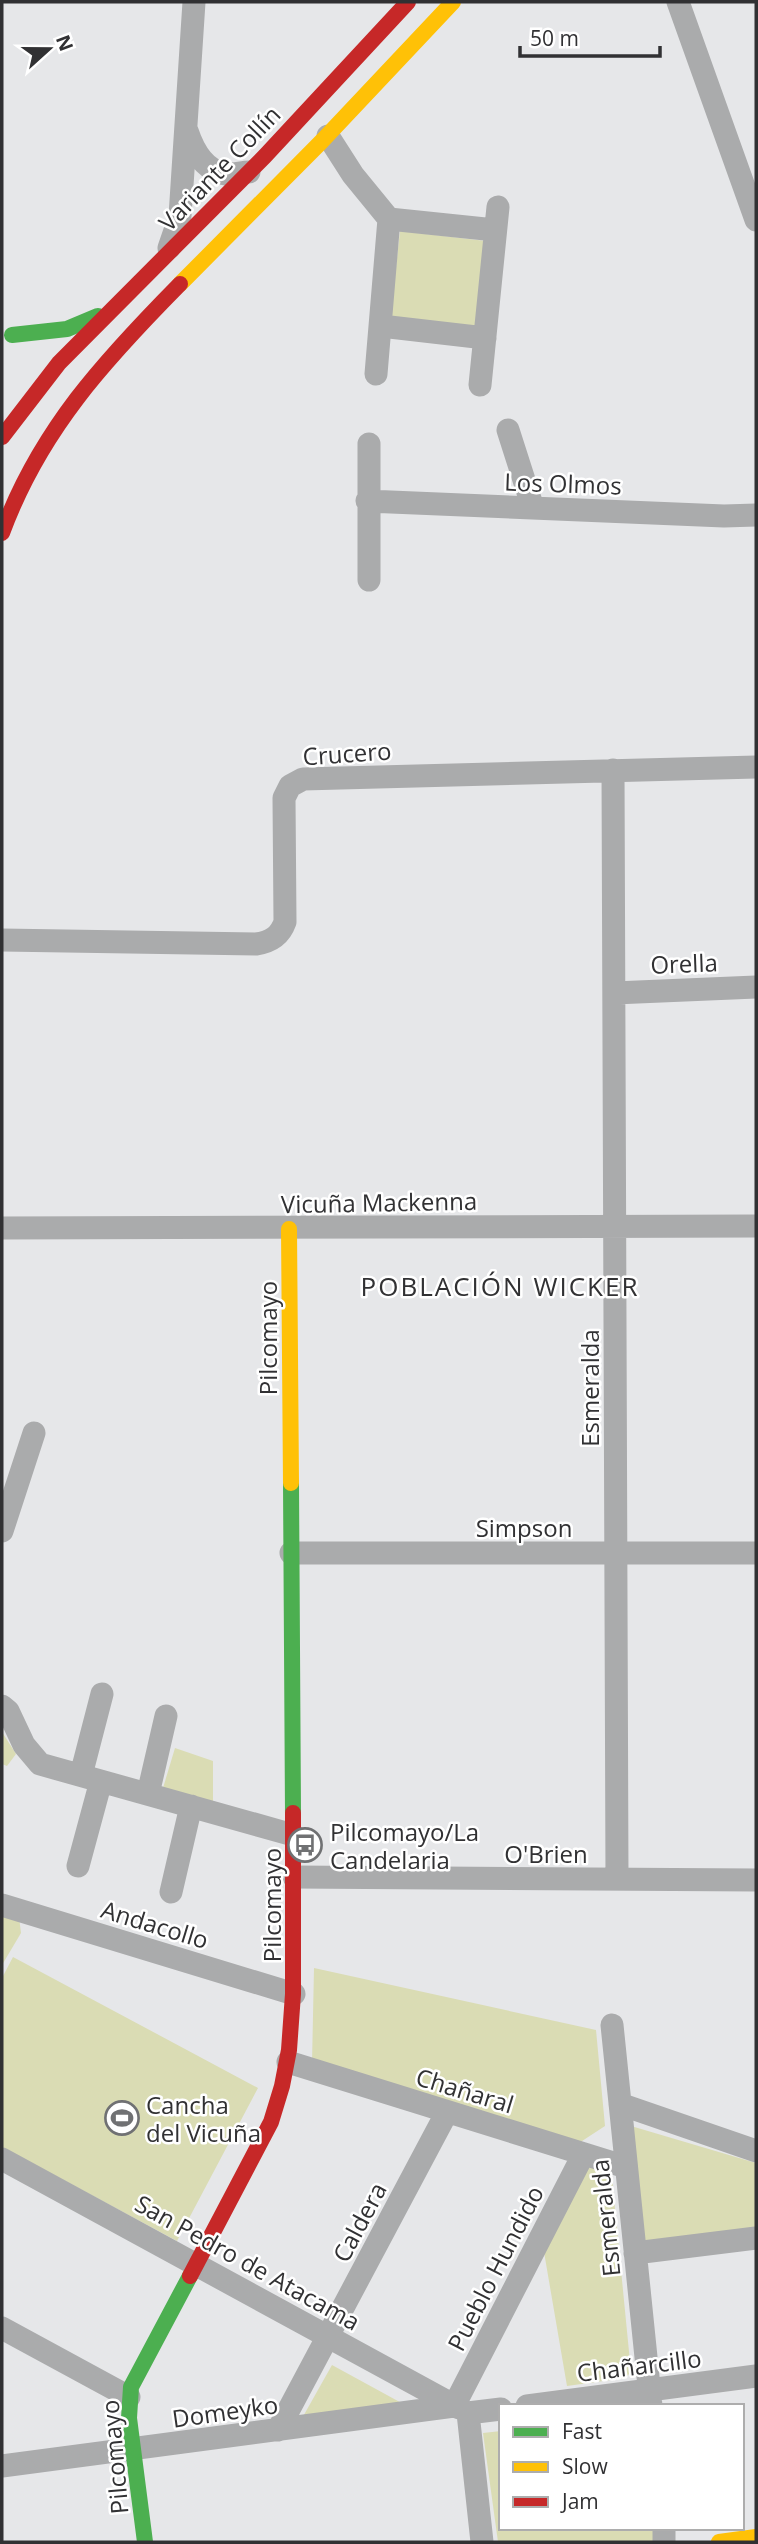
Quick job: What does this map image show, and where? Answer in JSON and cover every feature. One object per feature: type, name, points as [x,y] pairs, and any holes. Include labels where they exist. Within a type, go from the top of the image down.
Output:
[{"type":"main road","name":"Variante Collín","points":[[68,369],[122,299],[248,172],[408,2]]},
{"type":"main road","points":[[2,437],[68,369],[176,288],[328,136],[453,2]]},
{"type":"main road","points":[[7,334],[63,331],[77,327],[94,319],[122,299]]},
{"type":"main road","points":[[7,334],[32,347]]},
{"type":"main road","points":[[2,533],[16,494],[56,423],[68,369]]},
{"type":"main road","name":"Pilcomayo","points":[[145,2542],[129,2418],[129,2397],[135,2377],[267,2133],[279,2100],[288,2062],[294,1994],[289,1229]]},
{"type":"main road","points":[[719,2542],[756,2537]]},
{"type":"street","points":[[166,256],[180,216],[194,2]]},
{"type":"street","points":[[678,2],[756,220]]},
{"type":"street","points":[[186,128],[193,149],[206,165],[226,174],[248,172]]},
{"type":"street","points":[[328,136],[353,175],[389,219],[376,374]]},
{"type":"street","points":[[480,386],[498,207]]},
{"type":"street","points":[[389,219],[495,230]]},
{"type":"street","points":[[381,326],[485,338]]},
{"type":"street","points":[[508,430],[533,508]]},
{"type":"street","points":[[369,444],[369,580]]},
{"type":"street","name":"Los Olmos","points":[[367,501],[724,516],[756,515]]},
{"type":"street","name":"Crucero","points":[[2,940],[256,944],[271,941],[280,933],[285,922],[284,798],[290,786],[303,779],[756,767]]},
{"type":"street","name":"Esmeralda","points":[[614,770],[617,1879]]},
{"type":"street","name":"Orella","points":[[614,992],[756,987]]},
{"type":"street","name":"Vicuña Mackenna","points":[[2,1228],[756,1226]]},
{"type":"street","points":[[2,1531],[34,1433]]},
{"type":"street","name":"Simpson","points":[[291,1553],[756,1553]]},
{"type":"street","points":[[78,1866],[102,1694]]},
{"type":"street","points":[[2,1706],[8,1711],[24,1745],[40,1764],[293,1835]]},
{"type":"street","points":[[148,1794],[166,1717]]},
{"type":"street","points":[[171,1892],[191,1806]]},
{"type":"street","name":"O'Brien","points":[[294,1877],[756,1880]]},
{"type":"street","name":"Andacollo","points":[[2,1905],[294,1994]]},
{"type":"street","name":"Esmeralda","points":[[612,2025],[650,2398]]},
{"type":"street","name":"Chañaral","points":[[288,2062],[626,2167]]},
{"type":"street","points":[[620,2104],[756,2151]]},
{"type":"street","name":"Caldera","points":[[278,2430],[447,2112]]},
{"type":"street","name":"Pueblo Hundido","points":[[461,2409],[583,2155]]},
{"type":"street","name":"San Pedro de Atacama","points":[[2,2159],[461,2409]]},
{"type":"street","points":[[635,2253],[756,2238]]},
{"type":"street","points":[[2,2329],[129,2397]]},
{"type":"street","name":"Chañarcillo","points":[[558,2404],[650,2398],[756,2376]]},
{"type":"street","points":[[482,2542],[461,2409],[499,2409]]},
{"type":"street","name":"Domeyko","points":[[2,2466],[461,2409]]},
{"type":"green space","points":[[400,231],[486,241],[476,331],[390,321]]},
{"type":"green space","points":[[2,1732],[16,1754],[7,1766],[2,1764]]},
{"type":"green space","points":[[175,1748],[213,1761],[213,1804],[163,1788]]},
{"type":"green space","points":[[2,1912],[19,1917],[21,1933],[2,1965]]},
{"type":"green space","name":"Cancha del Vicuña","points":[[13,1957],[258,2088],[177,2241],[2,2147],[2,1978]]},
{"type":"green space","points":[[314,1968],[596,2030],[605,2126],[579,2143],[312,2063]]},
{"type":"green space","points":[[631,2126],[756,2163],[756,2228],[642,2241]]},
{"type":"green space","points":[[588,2165],[612,2178],[631,2372],[625,2378],[567,2386],[544,2252]]},
{"type":"green space","points":[[332,2365],[418,2412],[296,2429]]},
{"type":"green space","points":[[499,2431],[499,2530],[657,2530],[658,2541],[498,2542],[483,2433]]},
{"type":"traffic: fast","points":[[12,335],[67,329],[98,316]]},
{"type":"traffic: fast","points":[[291,1483],[293,1813]]},
{"type":"traffic: fast","points":[[145,2542],[129,2418],[131,2387],[190,2276]]},
{"type":"traffic: slow","points":[[180,284],[322,141],[453,2]]},
{"type":"traffic: slow","points":[[289,1229],[291,1483]]},
{"type":"traffic: slow","points":[[719,2542],[756,2537]]},
{"type":"traffic: jam","points":[[2,437],[59,363],[265,156],[408,2]]},
{"type":"traffic: jam","points":[[2,533],[35,461],[77,398],[126,340],[180,284]]},
{"type":"traffic: jam","points":[[190,2276],[271,2122],[282,2086],[289,2050],[293,1994],[293,1813]]},
{"type":"place","name":"Pilcomayo/La Candelaria","points":[[305,1845]]},
{"type":"place","name":"Cancha del Vicuña","points":[[122,2118]]},
{"type":"district","name":"POBLACIÓN WICKER","points":[[500,1286]]}]
